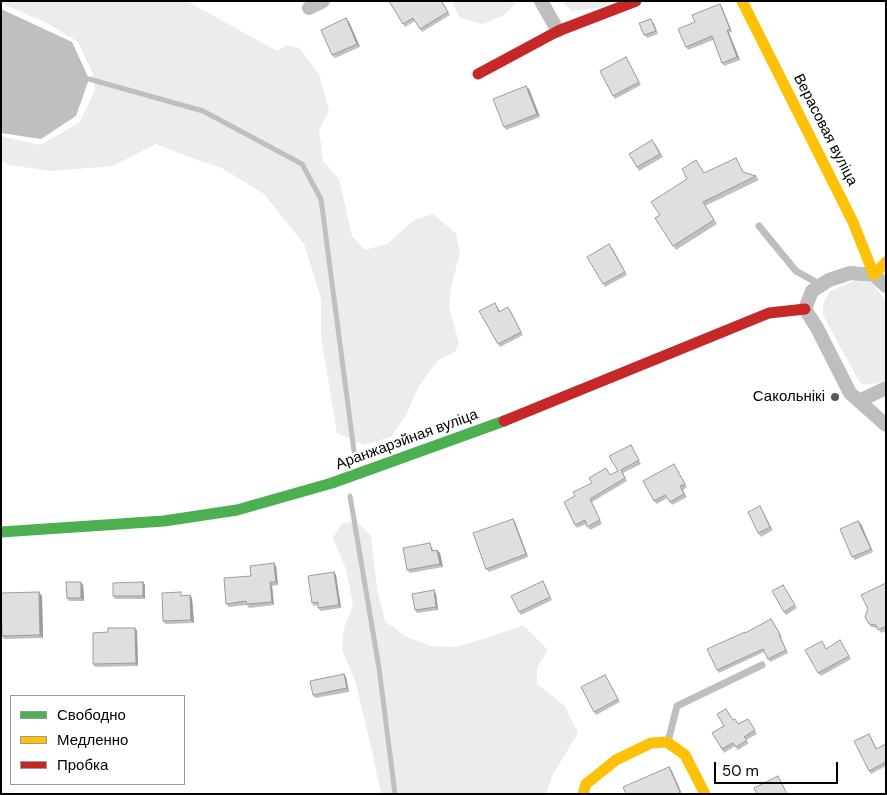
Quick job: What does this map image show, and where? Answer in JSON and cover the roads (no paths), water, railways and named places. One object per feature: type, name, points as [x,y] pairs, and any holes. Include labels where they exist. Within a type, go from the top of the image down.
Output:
[{"type":"street","points":[[309,8],[323,1]]},
{"type":"street","points":[[541,1],[558,31]]},
{"type":"street","points":[[478,74],[558,31],[636,1]]},
{"type":"street","name":"Верасовая вуліца","points":[[742,1],[853,222],[874,275],[886,286]]},
{"type":"street","points":[[886,262],[874,275],[850,273],[829,280],[812,291],[805,309],[850,393],[886,425]]},
{"type":"street","name":"Аранжарэйная вуліца","points":[[1,532],[164,521],[237,510],[332,483],[501,422],[769,313],[805,309]]},
{"type":"street","points":[[859,401],[886,388]]},
{"type":"street","points":[[583,794],[586,784],[616,760],[652,743],[668,742],[685,755],[705,794]]},
{"type":"lane","points":[[759,226],[796,271],[821,286]]},
{"type":"lane","points":[[668,742],[677,706],[762,665]]},
{"type":"waterway","points":[[89,79],[203,111],[302,164],[321,199],[354,451]]},
{"type":"waterway","points":[[350,496],[379,668],[395,794]]},
{"type":"place","name":"Сакольнікі","points":[[835,397]]}]
